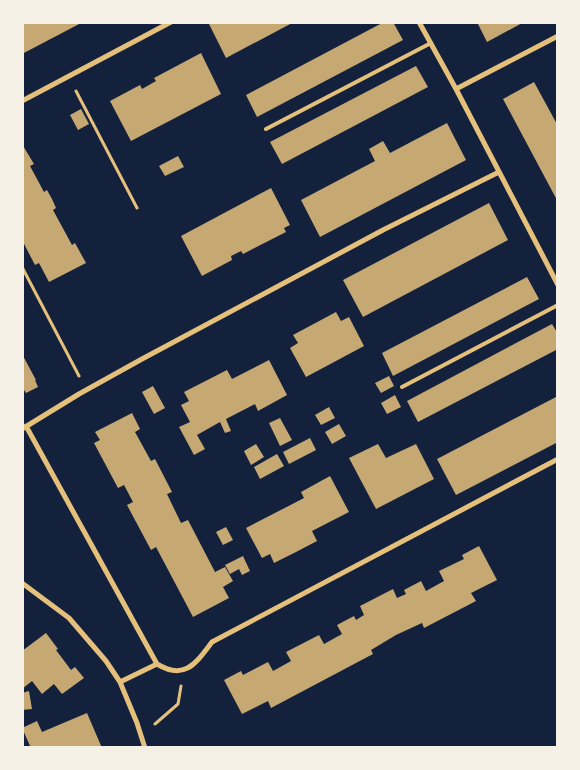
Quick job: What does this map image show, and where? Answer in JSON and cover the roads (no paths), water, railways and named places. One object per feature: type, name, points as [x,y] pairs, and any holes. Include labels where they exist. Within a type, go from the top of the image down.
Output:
[{"type":"street","points":[[22,101],[171,22]]},
{"type":"street","points":[[419,22],[558,285]]},
{"type":"street","points":[[456,89],[558,36]]},
{"type":"street","points":[[499,172],[383,230],[86,390],[24,427],[157,664],[167,670],[183,671],[195,664],[212,642],[558,459]]},
{"type":"street","points":[[22,583],[69,618],[106,661],[120,682],[145,748]]},
{"type":"street","points":[[120,682],[157,664]]},
{"type":"lane","points":[[266,129],[430,43]]},
{"type":"lane","points":[[402,387],[558,305]]}]
